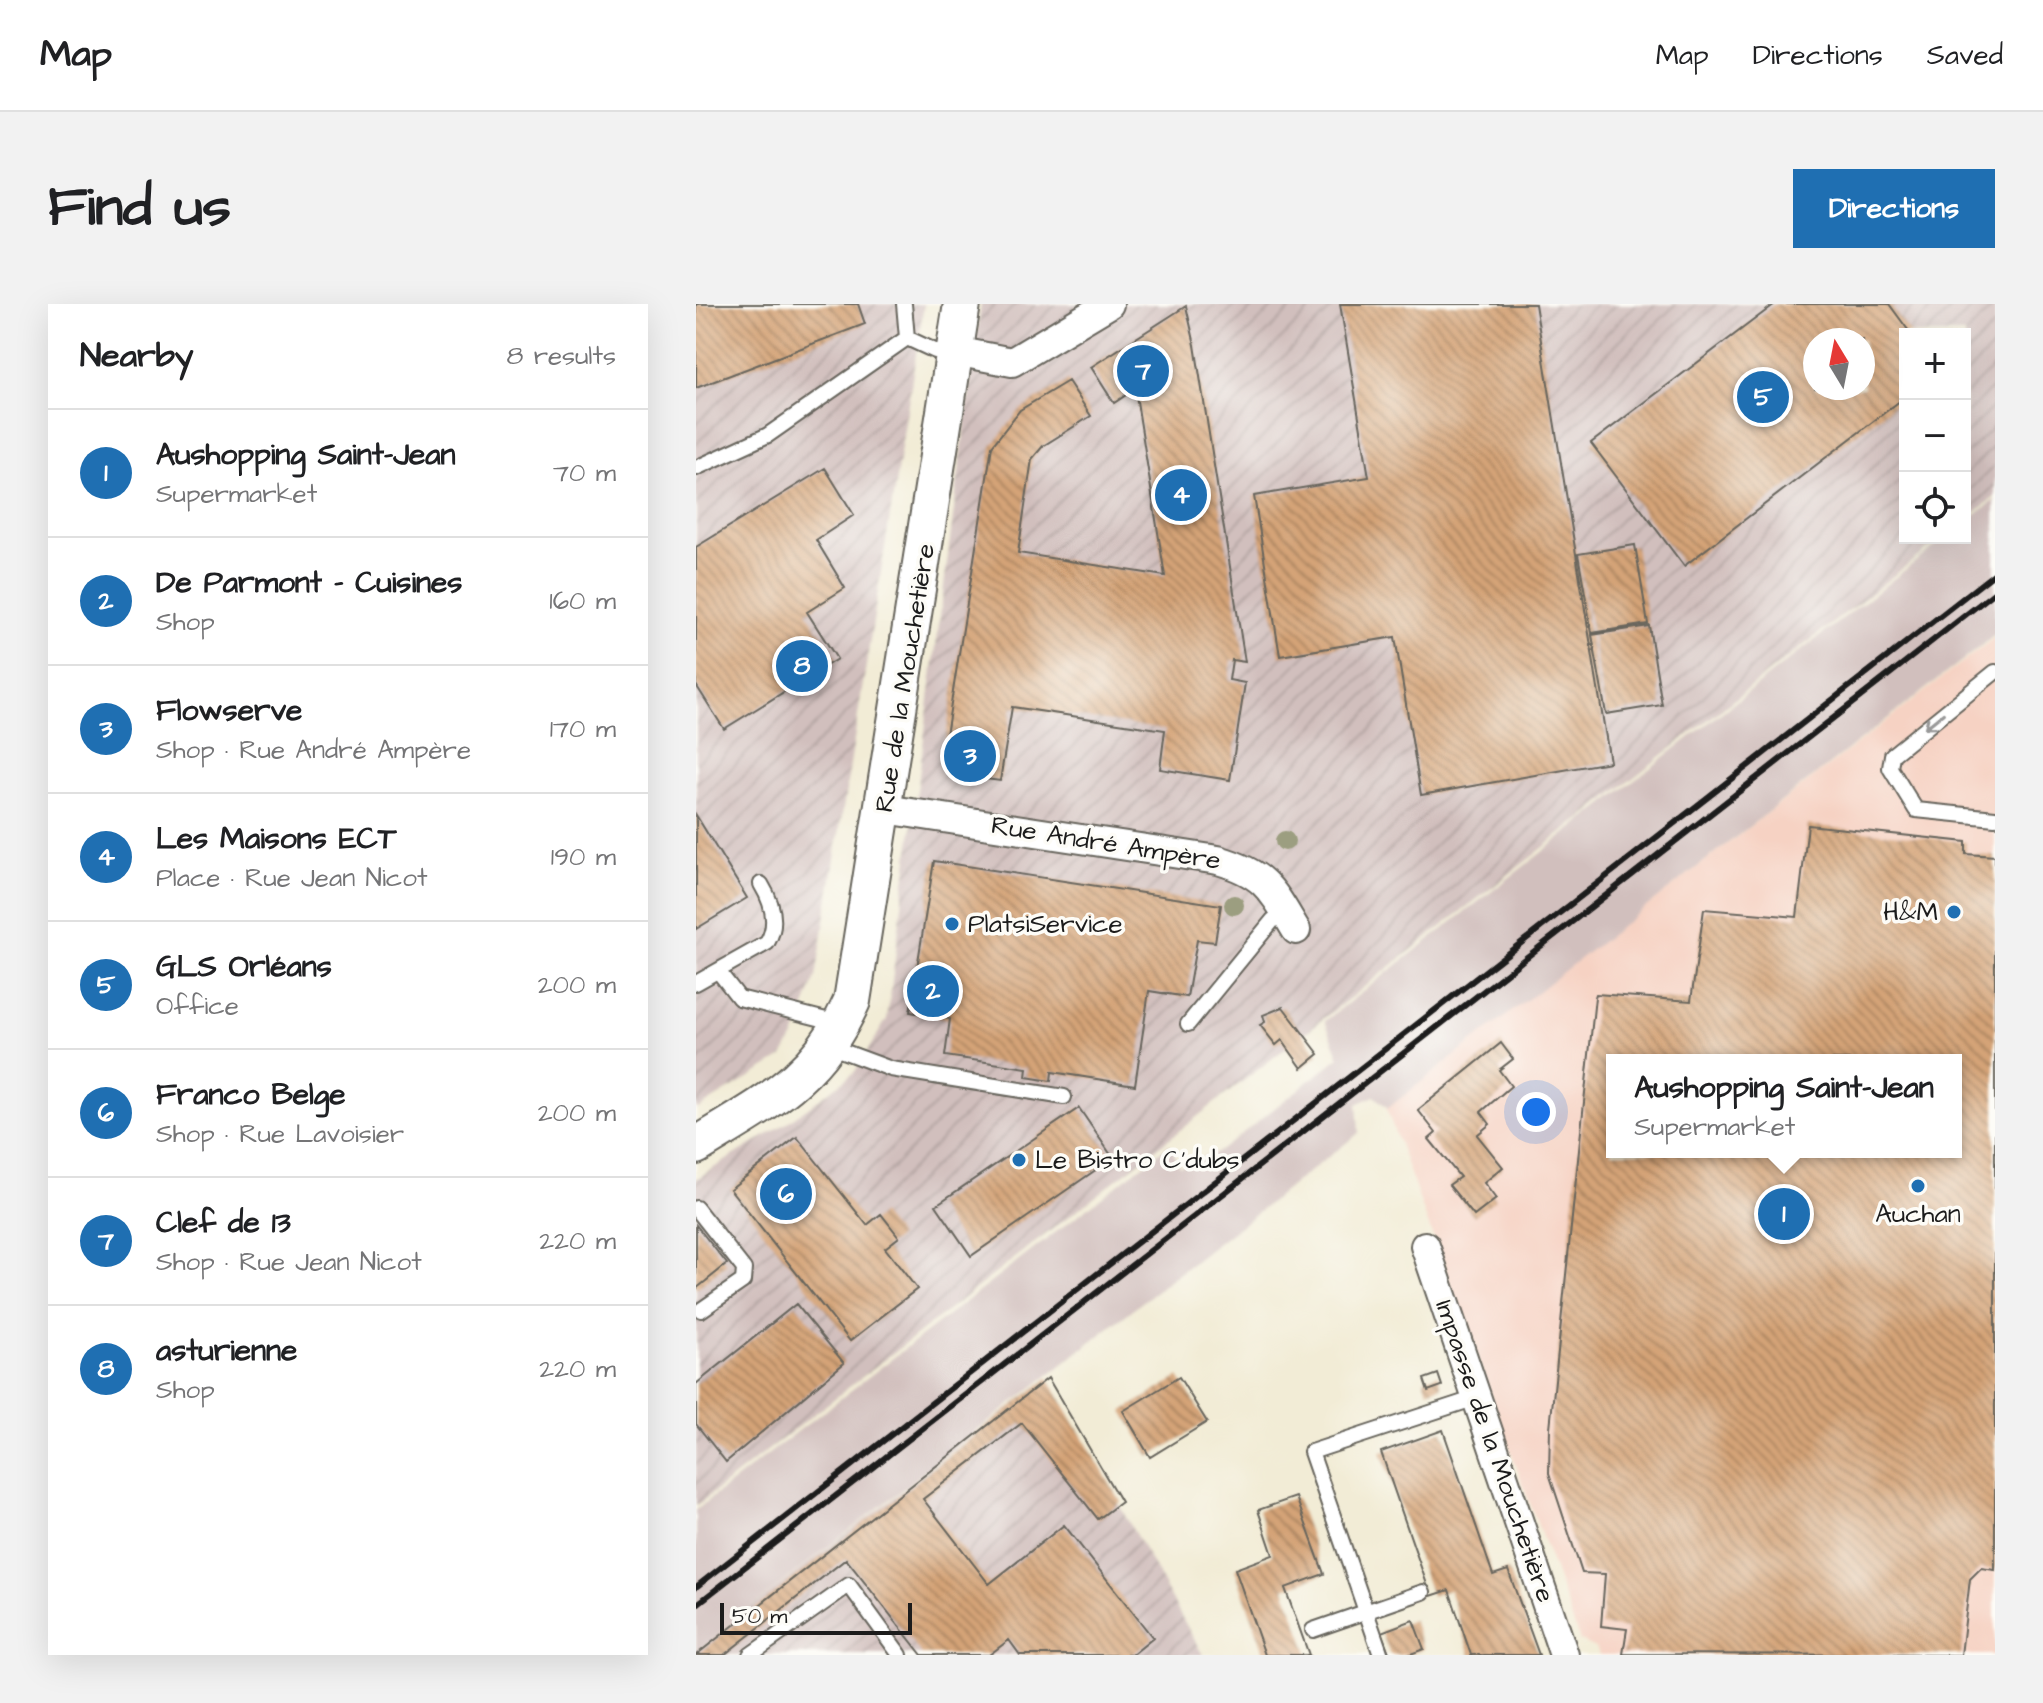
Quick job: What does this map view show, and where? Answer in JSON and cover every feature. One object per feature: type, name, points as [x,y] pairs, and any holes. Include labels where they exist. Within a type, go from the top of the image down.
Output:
[{"type":"street","name":"Rue de la Mouchetière","points":[[835,1035],[852,1001],[885,809],[962,304]]},
{"type":"street","points":[[955,351],[1012,362],[1109,304]]},
{"type":"street","name":"Rue André Ampère","points":[[885,809],[1218,860],[1247,868],[1277,894],[1292,923]]},
{"type":"street","points":[[696,1146],[787,1089],[817,1062],[835,1035]]},
{"type":"street","name":"Impasse de la Mouchetière","points":[[1425,1246],[1564,1655]]},
{"type":"lane","points":[[904,304],[907,338]]},
{"type":"lane","points":[[907,338],[935,351],[955,351]]},
{"type":"lane","points":[[696,468],[768,435],[907,338]]},
{"type":"lane","points":[[1995,672],[1892,755],[1890,768],[1916,810],[1995,818]]},
{"type":"lane","points":[[696,983],[767,943],[771,937],[774,924],[771,901],[761,884]]},
{"type":"lane","points":[[1188,1024],[1273,920],[1292,923]]},
{"type":"lane","points":[[718,971],[739,998],[835,1035],[891,1069],[1064,1097]]},
{"type":"lane","points":[[696,1208],[744,1269],[745,1275],[743,1281],[701,1310]]},
{"type":"lane","points":[[1381,1655],[1311,1452],[1476,1398]]},
{"type":"lane","points":[[750,1655],[849,1585],[900,1655]]},
{"type":"lane","points":[[1313,1630],[1423,1592]]},
{"type":"shaded area","points":[[696,304],[924,304],[816,977],[795,1035],[783,1057],[696,1110]]},
{"type":"shaded area","points":[[981,304],[1995,304],[1995,497],[1971,515],[1971,328],[1899,328],[1899,544],[1934,544],[696,1506],[696,1179],[785,1124],[854,1073],[887,1019]]},
{"type":"shaded area","points":[[1995,500],[1995,635],[1388,1108],[1374,1096],[1357,1104],[1359,1133],[696,1650],[696,1510],[1170,1144],[1179,1166],[1221,1150],[1340,1057],[1325,1021],[1938,544],[1971,544],[1971,518]]},
{"type":"shaded area","points":[[1995,637],[1995,1655],[1599,1655],[1597,1649],[1580,1641],[1386,1108]]},
{"type":"shaded area","points":[[1048,1378],[1203,1655],[696,1655],[696,1650]]},
{"type":"building","points":[[696,304],[858,304],[865,324],[696,388]]},
{"type":"building","points":[[1340,304],[1535,304],[1610,762],[1421,795],[1395,637],[1280,656],[1254,496],[1369,477]]},
{"type":"building","points":[[1775,304],[1889,304],[1907,328],[1899,328],[1899,402],[1684,566],[1591,443]]},
{"type":"building","points":[[1186,306],[1195,345],[1245,662],[1232,660],[1229,680],[1245,683],[1230,780],[1160,769],[1165,730],[1012,707],[1000,781],[964,776],[944,748],[992,446],[1020,410],[1068,381],[1091,416],[1043,446],[1032,459],[1018,553],[1165,576],[1135,389],[1114,403],[1091,367]]},
{"type":"building","points":[[825,468],[854,515],[816,540],[845,588],[807,612],[837,659],[724,729],[696,685],[696,547]]},
{"type":"building","points":[[1635,545],[1648,624],[1592,633],[1578,554]]},
{"type":"building","points":[[1649,626],[1662,705],[1606,714],[1592,635]]},
{"type":"building","points":[[696,815],[747,898],[696,929]]},
{"type":"building","points":[[1808,825],[1966,842],[1966,854],[1995,856],[1995,1570],[1981,1568],[1970,1579],[1961,1655],[1623,1654],[1627,1629],[1601,1626],[1605,1574],[1582,1573],[1549,1473],[1550,1428],[1595,997],[1596,994],[1691,1001],[1704,909],[1797,917]]},
{"type":"building","points":[[934,861],[1221,905],[1215,942],[1197,940],[1187,997],[1149,991],[1135,1085],[1052,1072],[1051,1081],[1026,1077],[1027,1068],[945,1056],[950,1019],[910,1012]]},
{"type":"building","points":[[1283,1007],[1319,1054],[1302,1068],[1282,1040],[1276,1045],[1260,1025],[1265,1022],[1263,1015]]},
{"type":"building","points":[[1501,1043],[1513,1059],[1499,1070],[1511,1086],[1481,1112],[1490,1124],[1477,1135],[1503,1167],[1484,1183],[1496,1199],[1474,1216],[1449,1185],[1460,1177],[1429,1139],[1436,1133],[1418,1110]]},
{"type":"building","points":[[1079,1108],[1113,1158],[971,1256],[936,1205]]},
{"type":"building","points":[[797,1137],[867,1225],[881,1214],[899,1237],[885,1248],[917,1289],[850,1341],[730,1189]]},
{"type":"building","points":[[696,1225],[727,1264],[696,1289]]},
{"type":"building","points":[[796,1304],[844,1363],[726,1462],[696,1424],[696,1384]]},
{"type":"building","points":[[1438,1374],[1442,1386],[1428,1391],[1424,1379]]},
{"type":"building","points":[[1179,1377],[1207,1422],[1150,1457],[1123,1411]]},
{"type":"building","points":[[1048,1378],[1121,1502],[1098,1519],[1022,1423],[923,1499],[989,1584],[1064,1525],[1153,1638],[1132,1655],[1020,1655],[1009,1640],[989,1655],[922,1655],[846,1559],[724,1655],[696,1655]]},
{"type":"building","points":[[1443,1430],[1493,1575],[1508,1570],[1539,1655],[1471,1655],[1449,1590],[1431,1596],[1381,1452]]},
{"type":"building","points":[[1296,1497],[1324,1574],[1285,1588],[1309,1655],[1265,1655],[1235,1569],[1273,1555],[1258,1510]]},
{"type":"building","points":[[1413,1620],[1424,1649],[1408,1655],[1390,1655],[1381,1632]]},
{"type":"railway","points":[[696,1587],[1995,573]]},
{"type":"railway","points":[[696,1605],[1995,592]]},
{"type":"place","name":"Clef de 13","points":[[1143,371]]},
{"type":"place","name":"GLS Orléans","points":[[1763,397]]},
{"type":"place","name":"Les Maisons ECT","points":[[1181,495]]},
{"type":"place","name":"asturienne","points":[[802,666]]},
{"type":"place","name":"Flowserve","points":[[970,756]]},
{"type":"place","name":"H&M","points":[[1954,912]]},
{"type":"place","name":"PlatsiService","points":[[952,924]]},
{"type":"place","name":"De Parmont - Cuisines","points":[[933,991]]},
{"type":"place","name":"Le Bistro C'dubs","points":[[1019,1160]]},
{"type":"place","name":"Auchan","points":[[1918,1186]]},
{"type":"place","name":"Franco Belge","points":[[786,1194]]},
{"type":"place","name":"Aushopping Saint-Jean","points":[[1784,1214]]}]
